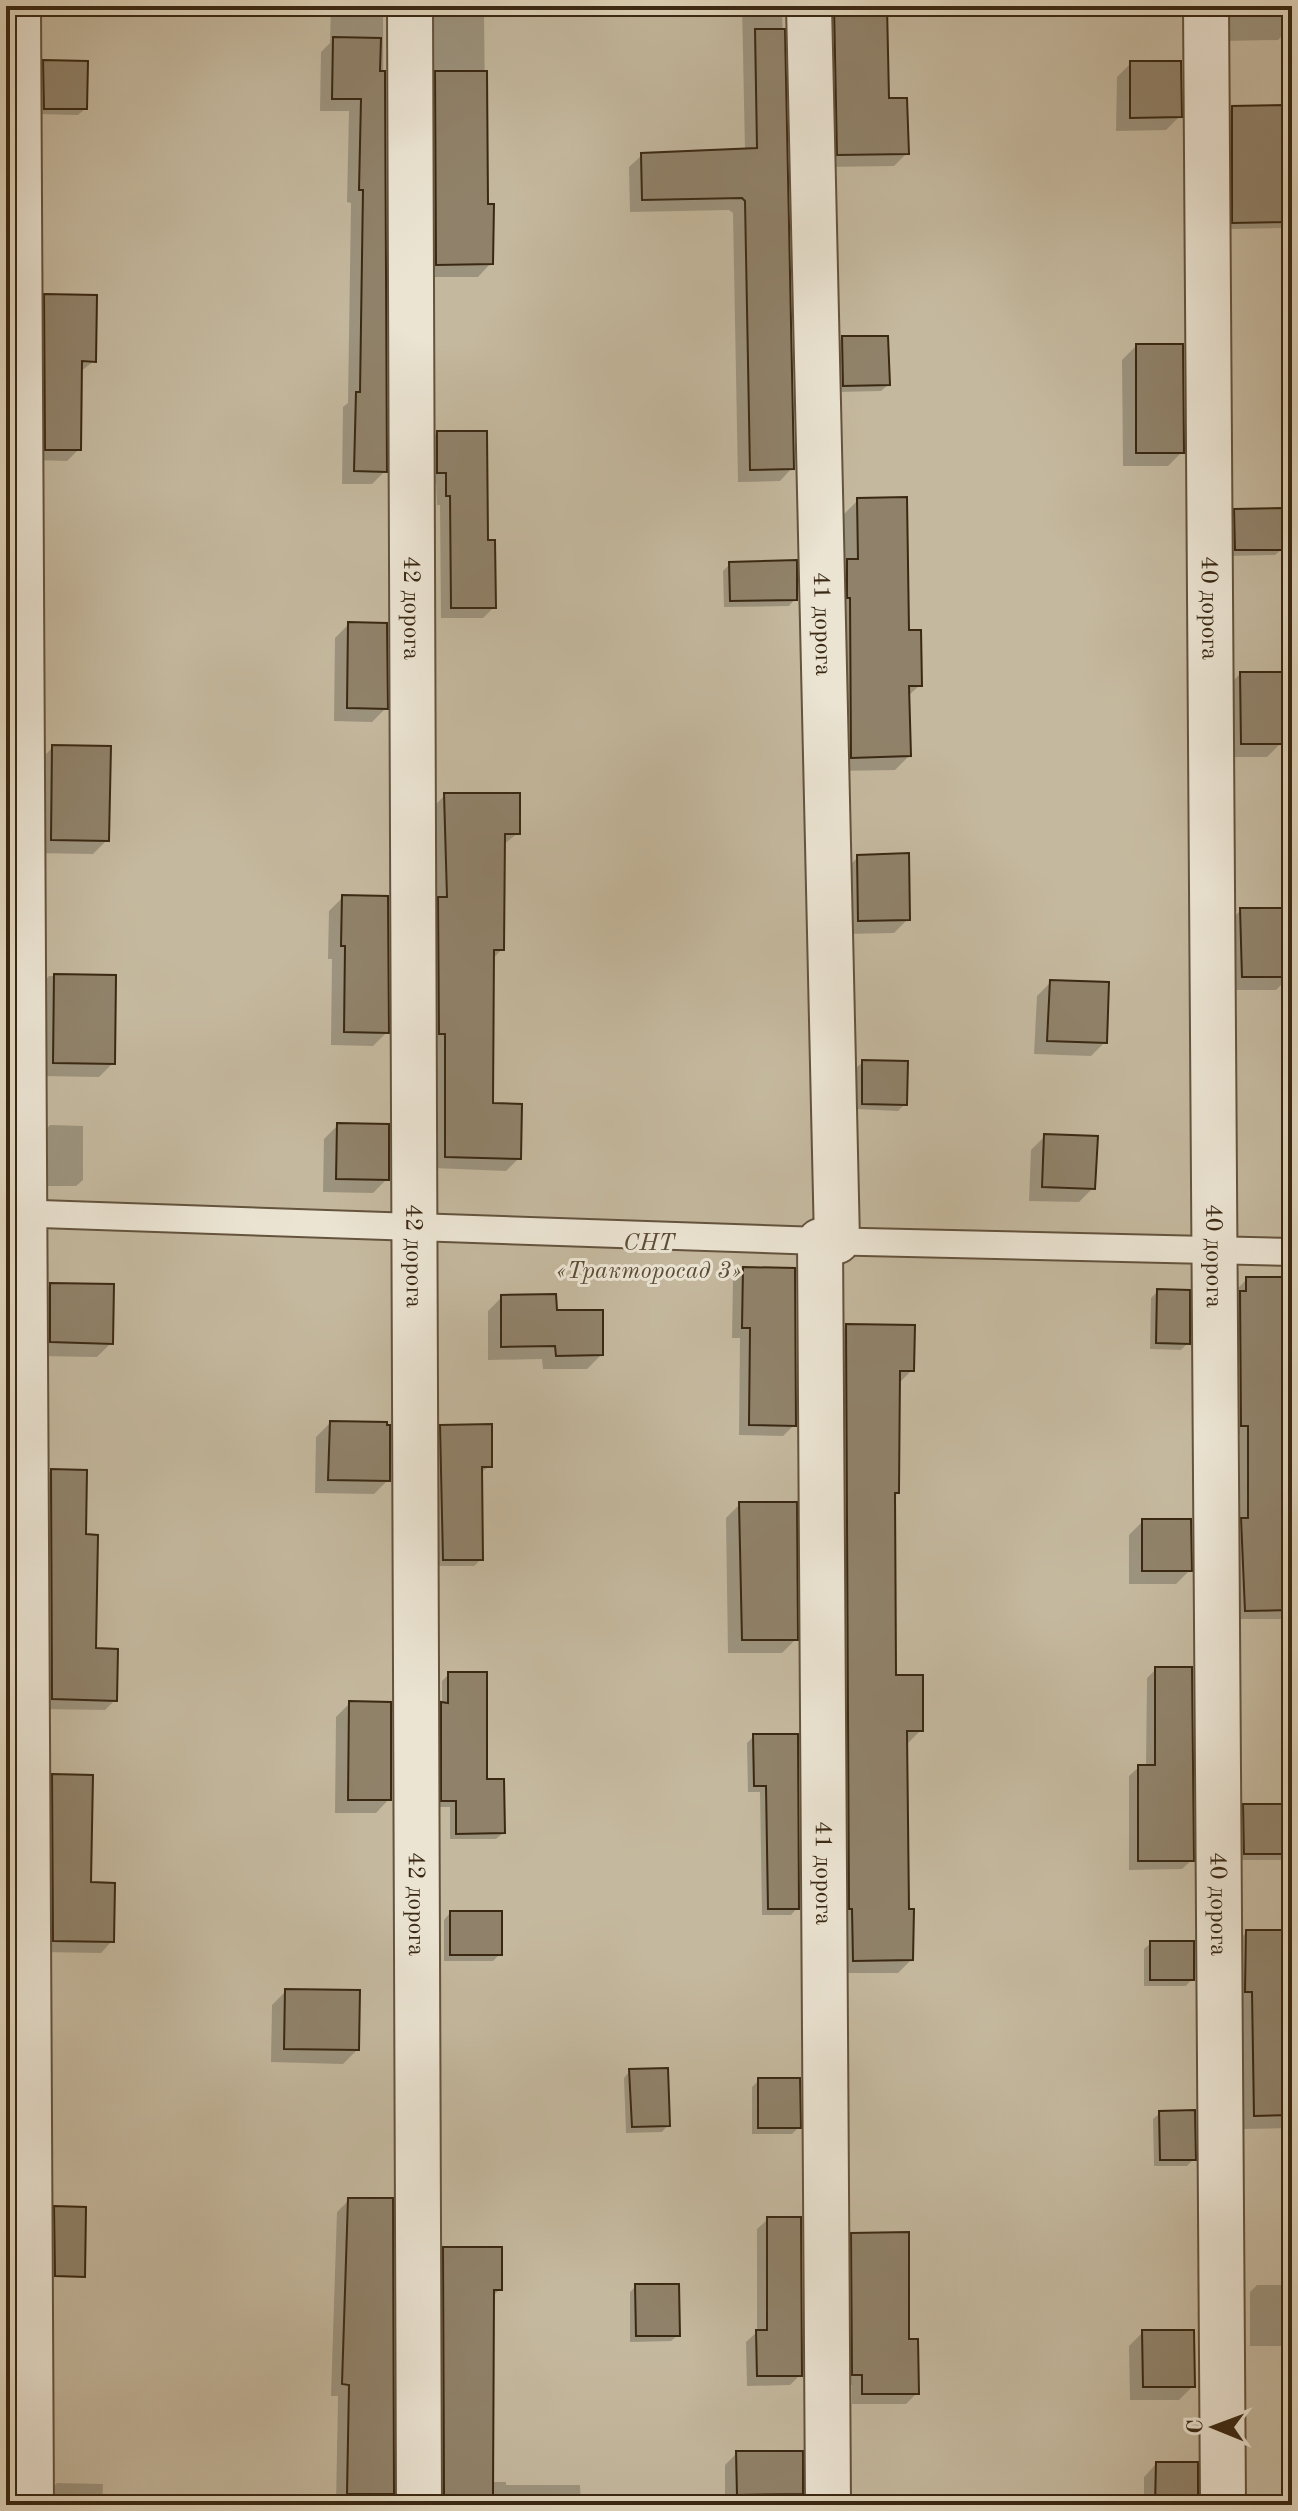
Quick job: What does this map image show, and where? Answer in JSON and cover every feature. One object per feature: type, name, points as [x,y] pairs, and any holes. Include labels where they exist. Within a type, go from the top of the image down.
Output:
[{"type":"street","points":[[18,6],[16,1213],[31,2505]]},
{"type":"street","name":"42 дорога","points":[[410,6],[419,2505]]},
{"type":"street","name":"41 дорога","points":[[809,6],[828,1241],[828,2505]]},
{"type":"street","name":"40 дорога","points":[[1206,6],[1223,2505]]},
{"type":"lane","points":[[16,1213],[828,1241],[1292,1252]]},
{"type":"green space","name":"СНТ «Тракторосад 3»","points":[[6,6],[1292,6],[1292,2505],[6,2505]]},
{"type":"building","points":[[834,6],[887,6],[889,98],[907,98],[909,154],[837,155]]},
{"type":"building","points":[[755,29],[785,29],[794,469],[750,470],[745,201],[742,198],[642,200],[641,153],[757,148]]},
{"type":"building","points":[[333,37],[381,38],[380,71],[385,71],[387,472],[354,471],[356,392],[360,392],[361,99],[332,99]]},
{"type":"building","points":[[43,60],[88,61],[87,109],[44,109]]},
{"type":"building","points":[[1130,61],[1181,61],[1182,117],[1130,118]]},
{"type":"building","points":[[435,71],[487,71],[488,204],[494,204],[493,264],[436,265]]},
{"type":"building","points":[[1288,105],[1291,222],[1232,223],[1232,106]]},
{"type":"building","points":[[44,294],[97,295],[96,362],[82,361],[81,450],[45,450]]},
{"type":"building","points":[[842,336],[888,336],[890,385],[843,386]]},
{"type":"building","points":[[1136,344],[1183,344],[1184,453],[1136,453]]},
{"type":"building","points":[[437,431],[487,431],[488,540],[495,540],[496,608],[451,608],[450,496],[446,496],[446,473],[437,473]]},
{"type":"building","points":[[907,497],[909,630],[921,630],[922,686],[909,686],[911,756],[851,758],[847,559],[858,559],[857,498]]},
{"type":"building","points":[[1284,508],[1284,550],[1235,550],[1234,509]]},
{"type":"building","points":[[797,560],[797,600],[730,601],[729,562]]},
{"type":"building","points":[[348,622],[387,623],[388,709],[347,708]]},
{"type":"building","points":[[1240,672],[1282,672],[1283,744],[1241,744]]},
{"type":"building","points":[[52,745],[111,746],[109,841],[51,840]]},
{"type":"building","points":[[444,793],[520,793],[520,834],[505,834],[504,950],[494,950],[493,1103],[522,1104],[521,1159],[445,1157],[445,1034],[439,1034],[438,897],[447,897]]},
{"type":"building","points":[[909,853],[910,920],[858,921],[857,855]]},
{"type":"building","points":[[342,895],[388,896],[389,1033],[344,1032]]},
{"type":"building","points":[[1240,908],[1292,908],[1292,977],[1242,977]]},
{"type":"building","points":[[54,974],[116,975],[115,1064],[53,1063]]},
{"type":"building","points":[[1050,980],[1109,982],[1107,1043],[1047,1041]]},
{"type":"building","points":[[862,1060],[908,1061],[907,1105],[862,1104]]},
{"type":"building","points":[[337,1123],[389,1124],[389,1180],[336,1179]]},
{"type":"building","points":[[1044,1134],[1098,1136],[1095,1189],[1042,1187]]},
{"type":"building","points":[[743,1267],[795,1268],[796,1426],[749,1425],[750,1328],[742,1328]]},
{"type":"building","points":[[1246,1277],[1288,1277],[1289,1338],[1292,1338],[1292,1610],[1245,1611],[1241,1518],[1248,1518],[1248,1426],[1241,1426],[1240,1291],[1246,1291]]},
{"type":"building","points":[[50,1283],[114,1284],[113,1344],[50,1342]]},
{"type":"building","points":[[1157,1289],[1190,1290],[1190,1344],[1156,1343]]},
{"type":"building","points":[[556,1294],[557,1310],[603,1310],[603,1355],[556,1356],[555,1346],[501,1347],[501,1295]]},
{"type":"building","points":[[846,1324],[915,1325],[914,1371],[900,1371],[899,1493],[895,1493],[896,1675],[923,1675],[923,1731],[907,1731],[909,1909],[914,1909],[913,1960],[853,1961],[852,1909],[849,1909]]},
{"type":"building","points":[[330,1421],[387,1422],[390,1425],[390,1481],[328,1480]]},
{"type":"building","points":[[492,1424],[492,1467],[482,1467],[483,1560],[443,1560],[440,1425]]},
{"type":"building","points":[[51,1469],[87,1470],[86,1534],[98,1535],[96,1648],[118,1649],[117,1701],[52,1699]]},
{"type":"building","points":[[739,1502],[797,1502],[798,1640],[742,1640]]},
{"type":"building","points":[[1142,1519],[1191,1519],[1192,1571],[1142,1571]]},
{"type":"building","points":[[1155,1667],[1192,1667],[1194,1861],[1138,1861],[1138,1765],[1155,1765]]},
{"type":"building","points":[[448,1672],[487,1672],[487,1779],[504,1779],[505,1833],[456,1834],[456,1801],[441,1801],[441,1702],[448,1703]]},
{"type":"building","points":[[349,1701],[391,1702],[391,1800],[348,1800]]},
{"type":"building","points":[[753,1734],[798,1734],[799,1909],[768,1909],[766,1786],[754,1786]]},
{"type":"building","points":[[52,1774],[93,1775],[91,1882],[115,1883],[114,1942],[53,1941]]},
{"type":"building","points":[[1243,1804],[1292,1804],[1292,1854],[1244,1854]]},
{"type":"building","points":[[450,1911],[502,1911],[502,1955],[450,1955]]},
{"type":"building","points":[[1246,1930],[1292,1930],[1292,2115],[1254,2116],[1252,1992],[1245,1992]]},
{"type":"building","points":[[1150,1941],[1194,1941],[1194,1980],[1150,1980]]},
{"type":"building","points":[[285,1989],[360,1990],[359,2050],[284,2049]]},
{"type":"building","points":[[668,2068],[670,2126],[632,2127],[629,2069]]},
{"type":"building","points":[[758,2078],[800,2078],[801,2128],[758,2128]]},
{"type":"building","points":[[1195,2110],[1196,2160],[1160,2160],[1159,2111]]},
{"type":"building","points":[[348,2198],[393,2198],[394,2494],[347,2494],[349,2385],[342,2384]]},
{"type":"building","points":[[54,2206],[86,2207],[85,2277],[55,2276]]},
{"type":"building","points":[[767,2217],[801,2217],[802,2376],[757,2376],[756,2330],[767,2330]]},
{"type":"building","points":[[909,2232],[909,2339],[918,2339],[919,2394],[862,2394],[862,2375],[852,2375],[851,2233]]},
{"type":"building","points":[[443,2247],[502,2247],[502,2290],[494,2290],[493,2496],[444,2495]]},
{"type":"building","points":[[635,2284],[679,2284],[680,2336],[636,2336]]},
{"type":"building","points":[[1142,2330],[1194,2330],[1195,2387],[1143,2387]]},
{"type":"building","points":[[736,2451],[803,2451],[803,2494],[737,2495]]},
{"type":"building","points":[[1156,2462],[1198,2462],[1198,2505],[1155,2505]]}]
